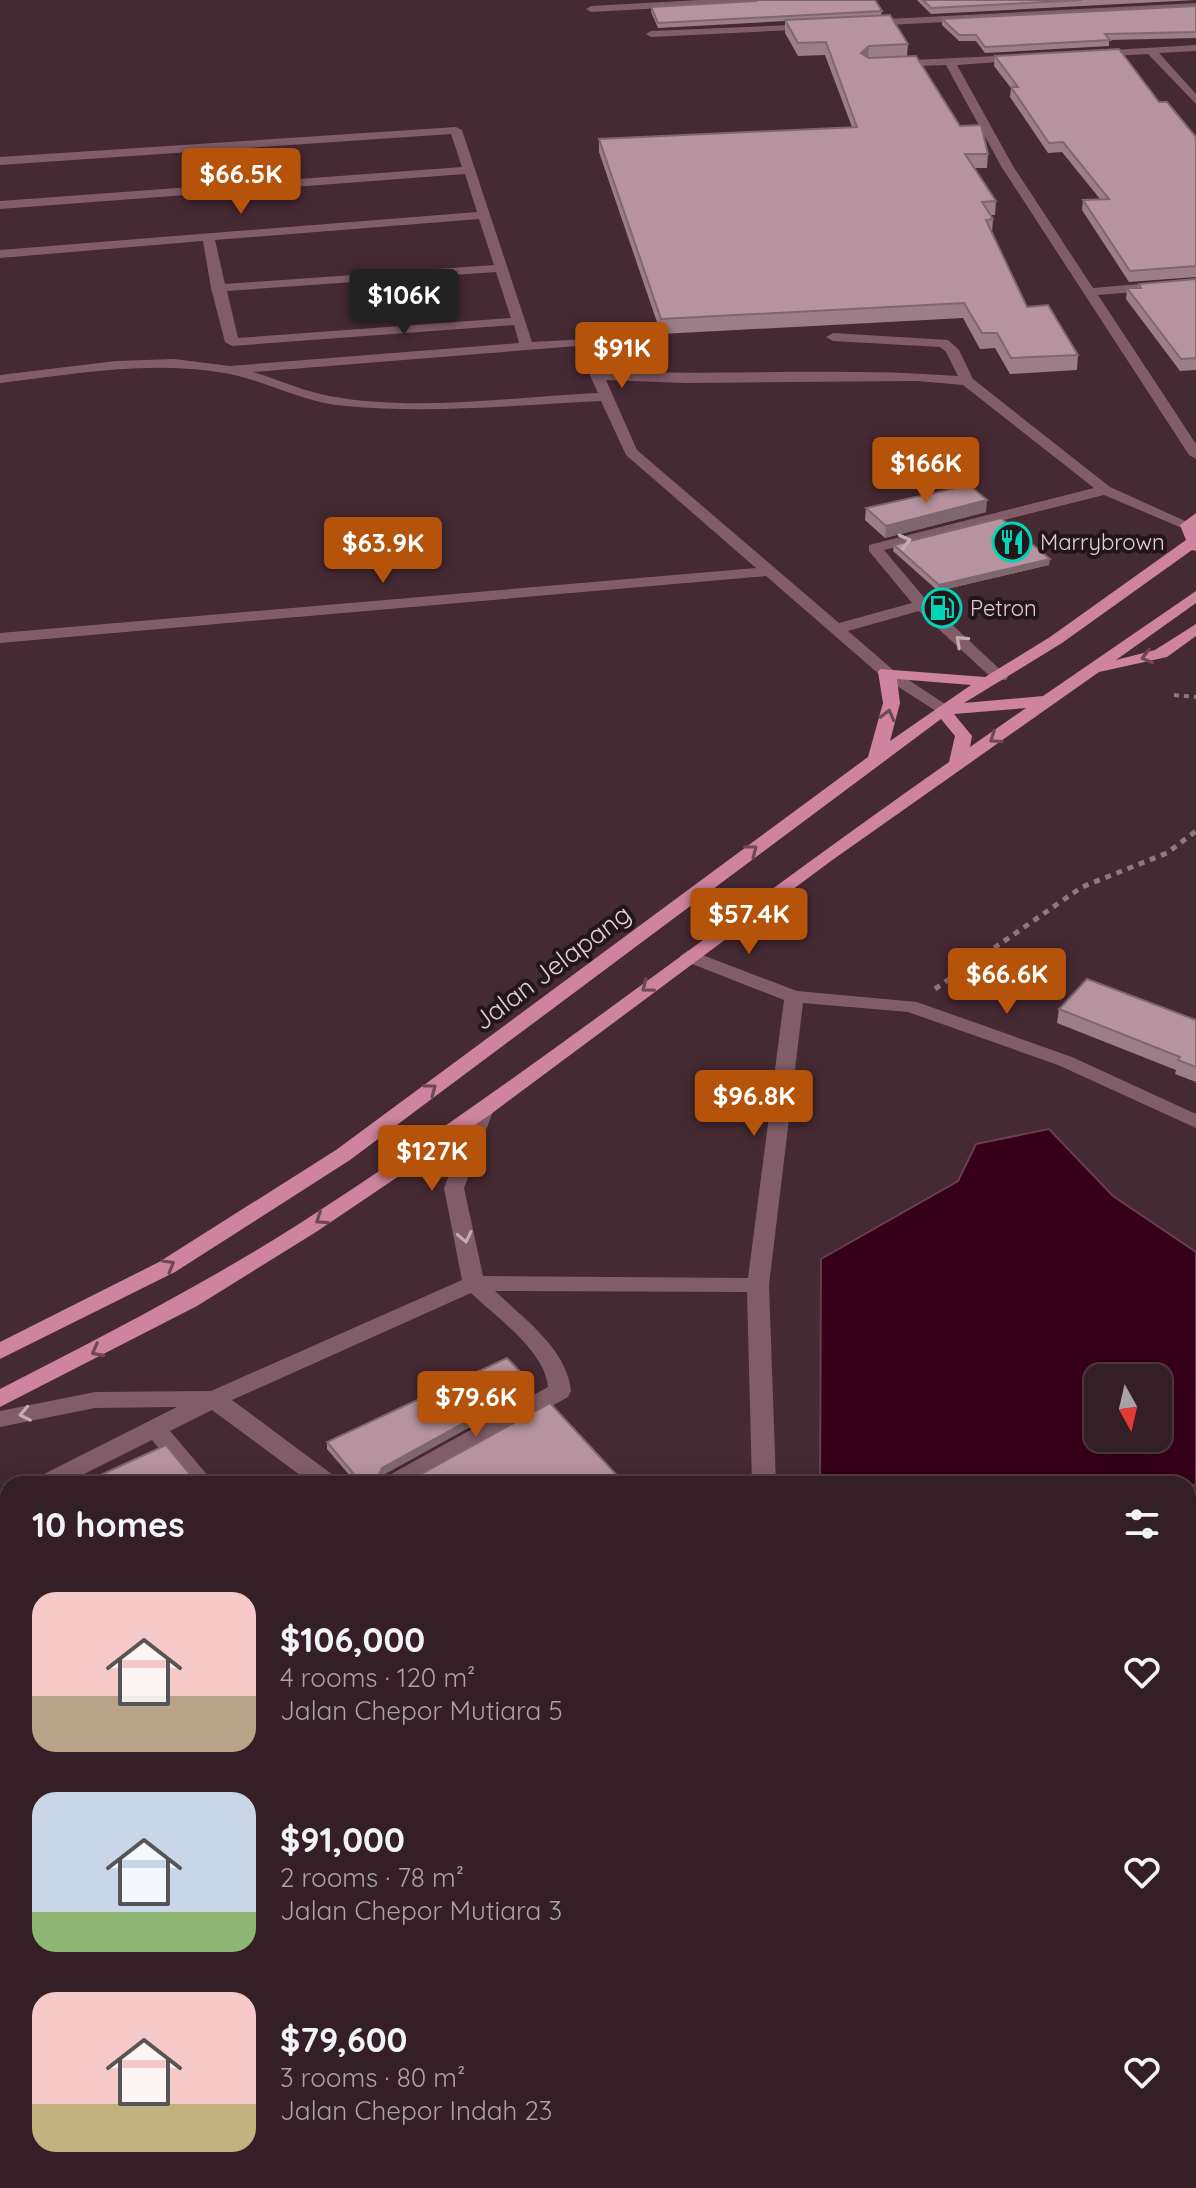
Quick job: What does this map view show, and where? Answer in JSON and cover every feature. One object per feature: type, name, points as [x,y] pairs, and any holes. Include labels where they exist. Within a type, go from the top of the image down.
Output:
[{"type":"main road","points":[[1191,521],[1195,543]]},
{"type":"main road","name":"Jalan Jelapang","points":[[0,1351],[167,1267],[343,1155],[942,710],[995,679],[1195,543]]},
{"type":"main road","points":[[0,1399],[189,1301],[309,1227],[484,1109],[689,956],[1196,596]]},
{"type":"main road","points":[[1092,671],[1161,654],[1196,629]]},
{"type":"main road","points":[[876,758],[891,708],[892,683],[887,672],[995,679]]},
{"type":"main road","points":[[942,710],[1050,701]]},
{"type":"main road","points":[[942,710],[964,736],[957,764]]},
{"type":"street","points":[[591,9],[622,4],[756,0]]},
{"type":"street","points":[[1086,0],[1096,11]]},
{"type":"street","points":[[858,23],[1196,6]]},
{"type":"street","points":[[651,34],[826,25]]},
{"type":"street","points":[[1078,55],[1196,48]]},
{"type":"street","points":[[1151,51],[1196,101]]},
{"type":"street","points":[[882,64],[1034,57]]},
{"type":"street","points":[[950,62],[1007,166],[1196,455]]},
{"type":"street","points":[[0,161],[456,130],[527,346]]},
{"type":"street","points":[[0,205],[470,170]]},
{"type":"street","points":[[0,254],[485,215]]},
{"type":"street","points":[[208,237],[217,288],[232,342],[518,321]]},
{"type":"street","points":[[217,288],[500,268]]},
{"type":"street","points":[[1090,292],[1196,283]]},
{"type":"street","points":[[833,337],[943,343],[952,350],[967,381],[1105,490],[1191,521]]},
{"type":"street","points":[[229,370],[582,342],[631,452],[887,672],[942,710]]},
{"type":"street","points":[[0,379],[107,366],[177,364],[229,370],[338,402],[405,407],[604,397]]},
{"type":"street","points":[[596,375],[686,379],[917,377],[967,381]]},
{"type":"street","points":[[995,679],[922,605],[874,548],[1105,490]]},
{"type":"street","points":[[0,638],[770,571]]},
{"type":"street","points":[[836,629],[922,605]]},
{"type":"street","points":[[689,956],[794,997],[910,1006],[1065,1061],[1196,1122]]},
{"type":"street","points":[[764,1476],[758,1285],[794,997]]},
{"type":"street","points":[[406,1476],[560,1391],[558,1372],[532,1339],[474,1283],[454,1188],[484,1109]]},
{"type":"street","points":[[61,1476],[214,1399],[474,1283],[758,1285]]},
{"type":"street","points":[[0,1419],[95,1400],[214,1399],[318,1476]]},
{"type":"street","points":[[156,1430],[196,1476]]},
{"type":"path","points":[[1174,695],[1196,697]]},
{"type":"path","points":[[910,1006],[1082,887],[1167,853],[1196,831]]},
{"type":"shaded area","points":[[1049,1129],[1113,1196],[1196,1252],[1196,1476],[820,1476],[821,1259],[958,1181],[976,1144]]},
{"type":"building","points":[[758,0],[875,0],[882,11],[658,23],[651,7]]},
{"type":"building","points":[[923,0],[1082,0],[931,8]]},
{"type":"building","points":[[1196,6],[1196,32],[1105,34],[1110,40],[985,47],[976,35],[959,35],[942,19]]},
{"type":"building","points":[[890,15],[908,44],[869,46],[861,53],[869,58],[916,56],[960,126],[981,125],[988,154],[965,154],[996,201],[982,202],[993,219],[986,220],[1027,307],[1048,305],[1078,355],[1011,358],[997,333],[982,333],[964,303],[661,319],[599,139],[857,127],[826,42],[798,43],[785,20]]},
{"type":"building","points":[[1119,49],[1159,102],[1167,102],[1196,137],[1196,266],[1130,271],[1083,200],[1109,199],[1063,142],[1049,143],[1011,87],[1018,87],[995,56]]},
{"type":"building","points":[[1196,279],[1196,358],[1181,359],[1127,288],[1141,288],[1139,284]]},
{"type":"building","points":[[969,485],[987,500],[886,526],[866,508]]},
{"type":"building","points":[[1001,518],[1050,559],[939,585],[894,545]]},
{"type":"building","points":[[1087,979],[1196,1020],[1196,1067],[1178,1060],[1180,1057],[1059,1009]]},
{"type":"building","points":[[507,1358],[533,1385],[382,1468],[378,1476],[355,1476],[327,1442]]},
{"type":"building","points":[[550,1403],[618,1476],[417,1476]]},
{"type":"building","points":[[166,1445],[191,1476],[98,1476]]},
{"type":"place","name":"Marrybrown","points":[[1012,542]]},
{"type":"place","name":"Petron","points":[[942,608]]}]
